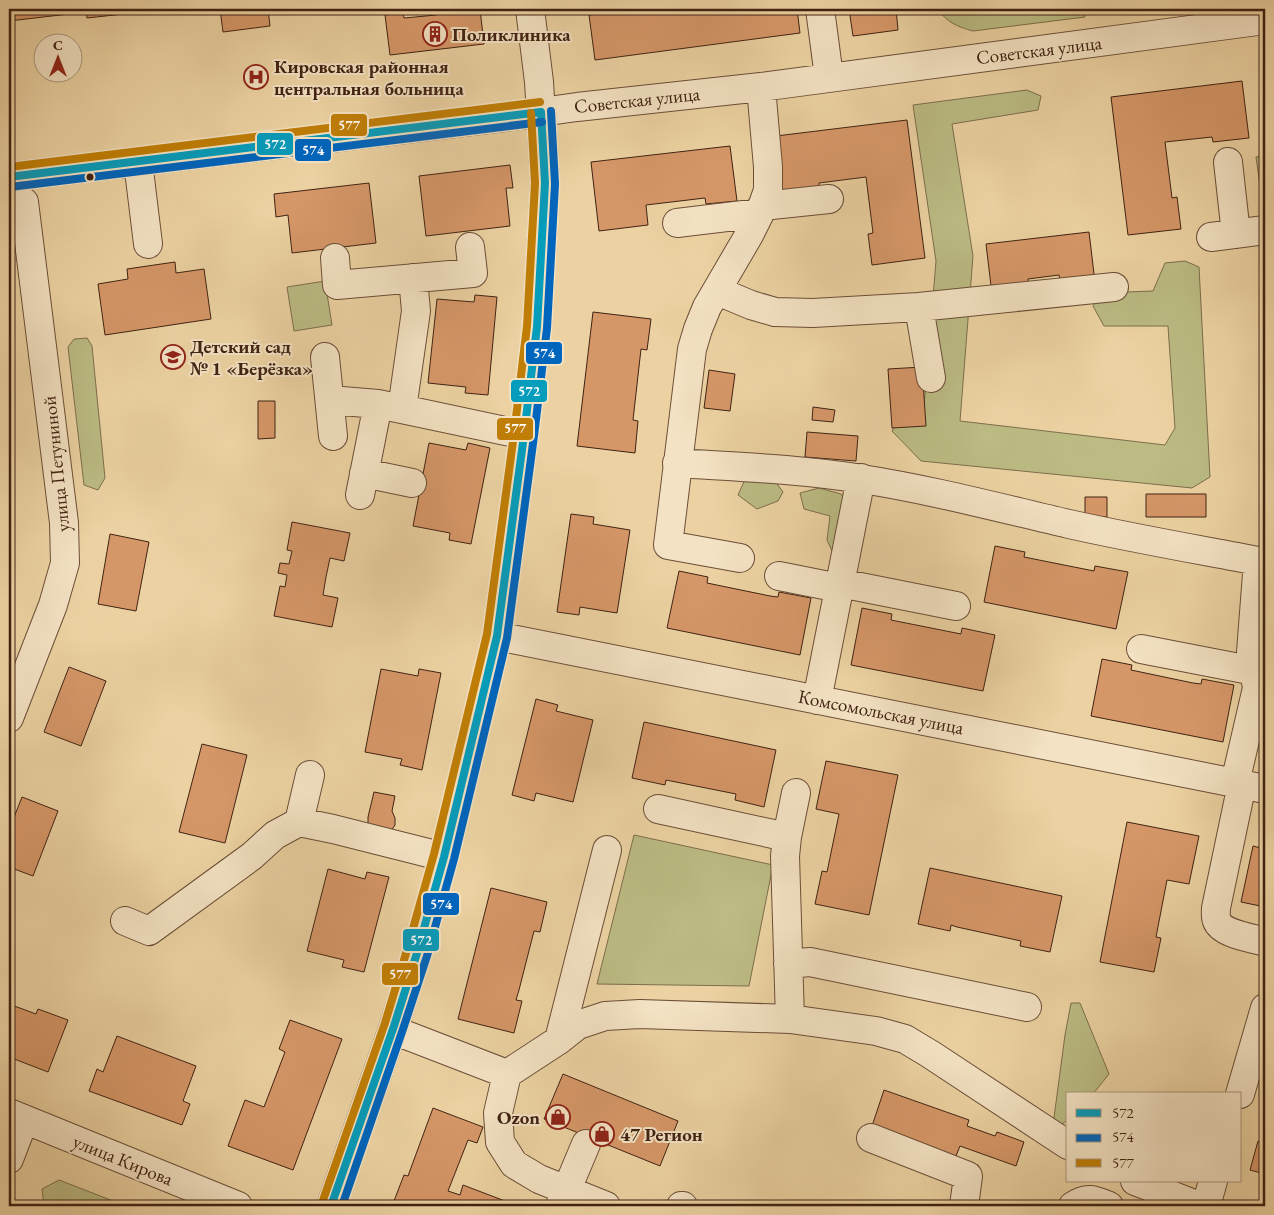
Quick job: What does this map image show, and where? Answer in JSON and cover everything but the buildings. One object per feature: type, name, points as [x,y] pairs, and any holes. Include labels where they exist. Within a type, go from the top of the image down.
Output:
[{"type":"street","points":[[331,1206],[393,1030],[417,953],[444,857],[497,636],[537,327],[545,183],[539,82],[530,9]]},
{"type":"street","points":[[820,9],[829,78]]},
{"type":"street","name":"Советская улица","points":[[9,178],[829,78],[1213,18],[1265,20]]},
{"type":"street","points":[[740,558],[668,545],[692,349],[707,307],[749,235],[768,190],[768,167],[761,86]]},
{"type":"street","points":[[138,162],[148,244]]},
{"type":"street","points":[[1228,162],[1223,235],[1265,230]]},
{"type":"street","points":[[678,223],[828,199]]},
{"type":"street","name":"улица Петуниной","points":[[9,718],[53,605],[65,562],[64,523],[24,202]]},
{"type":"street","points":[[335,258],[337,285],[473,272],[470,246]]},
{"type":"street","points":[[412,483],[362,484],[390,407],[416,311],[413,278]]},
{"type":"street","points":[[718,289],[751,305],[775,312],[813,313],[919,307],[1114,287]]},
{"type":"street","points":[[919,307],[931,378]]},
{"type":"street","points":[[325,357],[333,436]]},
{"type":"street","points":[[330,400],[390,407],[524,435]]},
{"type":"street","points":[[678,463],[795,471],[861,478],[910,487],[1141,540],[1262,561],[1251,652],[1260,672],[1256,688],[1247,786],[1216,908],[1216,920],[1220,927],[1228,932],[1265,942]]},
{"type":"street","points":[[817,700],[861,478]]},
{"type":"street","points":[[779,576],[956,606]]},
{"type":"street","name":"Комсомольская улица","points":[[497,636],[1247,786]]},
{"type":"street","points":[[1141,649],[1260,672]]},
{"type":"street","points":[[299,822],[310,775]]},
{"type":"street","points":[[790,1019],[785,856],[796,793]]},
{"type":"street","points":[[658,809],[787,837]]},
{"type":"street","points":[[126,922],[149,931],[252,856],[275,835],[299,822],[444,857]]},
{"type":"street","points":[[559,1040],[607,850]]},
{"type":"street","points":[[788,964],[810,962],[1027,1007]]},
{"type":"street","points":[[1241,1092],[1265,1008]]},
{"type":"street","points":[[606,1206],[564,1198],[539,1179],[514,1164],[500,1142],[498,1113],[508,1074],[578,1025],[605,1016],[640,1014],[790,1019],[876,1031],[906,1039],[1066,1144]]},
{"type":"street","points":[[393,1030],[508,1074]]},
{"type":"street","points":[[9,1159],[16,1117]]},
{"type":"street","name":"улица Кирова","points":[[16,1117],[238,1206]]},
{"type":"street","points":[[871,1138],[968,1176],[964,1206]]},
{"type":"street","points":[[564,1198],[586,1144]]},
{"type":"street","points":[[1138,1182],[1199,1206]]},
{"type":"street","points":[[1206,1206],[1213,1182]]},
{"type":"street","points":[[1073,1206],[1081,1201],[1095,1200],[1110,1206]]},
{"type":"green space","points":[[938,9],[1085,9],[1085,17],[973,31],[953,23]]},
{"type":"green space","points":[[1027,90],[1041,96],[1038,110],[952,124],[973,256],[960,421],[1165,445],[1175,428],[1168,326],[1104,326],[1093,306],[1100,293],[1153,291],[1165,263],[1185,261],[1199,267],[1210,477],[1192,488],[921,461],[892,431],[905,409],[924,406],[936,261],[913,105]]},
{"type":"green space","points":[[1265,156],[1265,199],[1262,200],[1256,157]]},
{"type":"green space","points":[[325,281],[332,325],[294,331],[287,287]]},
{"type":"green space","points":[[87,338],[92,346],[105,478],[98,490],[84,485],[68,347],[74,339]]},
{"type":"green space","points":[[746,477],[772,477],[783,492],[778,501],[757,509],[738,495]]},
{"type":"green space","points":[[819,488],[841,494],[854,512],[833,553],[827,540],[830,516],[804,509],[800,493]]},
{"type":"green space","points":[[634,835],[773,865],[749,986],[597,984]]},
{"type":"green space","points":[[1071,1003],[1080,1003],[1109,1074],[1095,1092],[1066,1092],[1066,1121],[1058,1128],[1053,1125]]},
{"type":"green space","points":[[59,1180],[126,1206],[44,1206],[42,1189]]},
{"type":"transit line","name":"577","points":[[9,167],[540,102]]},
{"type":"transit line","name":"574","points":[[342,1206],[427,956],[454,859],[507,638],[547,328],[555,184],[551,111]]},
{"type":"transit line","name":"572","points":[[9,177],[541,112]]},
{"type":"transit line","name":"572","points":[[331,1206],[394,1026],[417,953],[444,857],[497,636],[537,327],[545,183],[541,112]]},
{"type":"transit line","name":"577","points":[[322,1203],[385,1023],[407,950],[434,854],[487,634],[527,326],[535,183],[531,113]]},
{"type":"transit line","name":"574","points":[[10,187],[542,122]]},
{"type":"place","name":"Поликлиника","points":[[435,34]]},
{"type":"place","name":"Кировская районная центральная больница","points":[[256,77]]},
{"type":"place","name":"Детский сад № 1 «Берёзка»","points":[[173,357]]},
{"type":"place","name":"Ozon","points":[[558,1117]]},
{"type":"place","name":"47 Регион","points":[[602,1134]]}]
